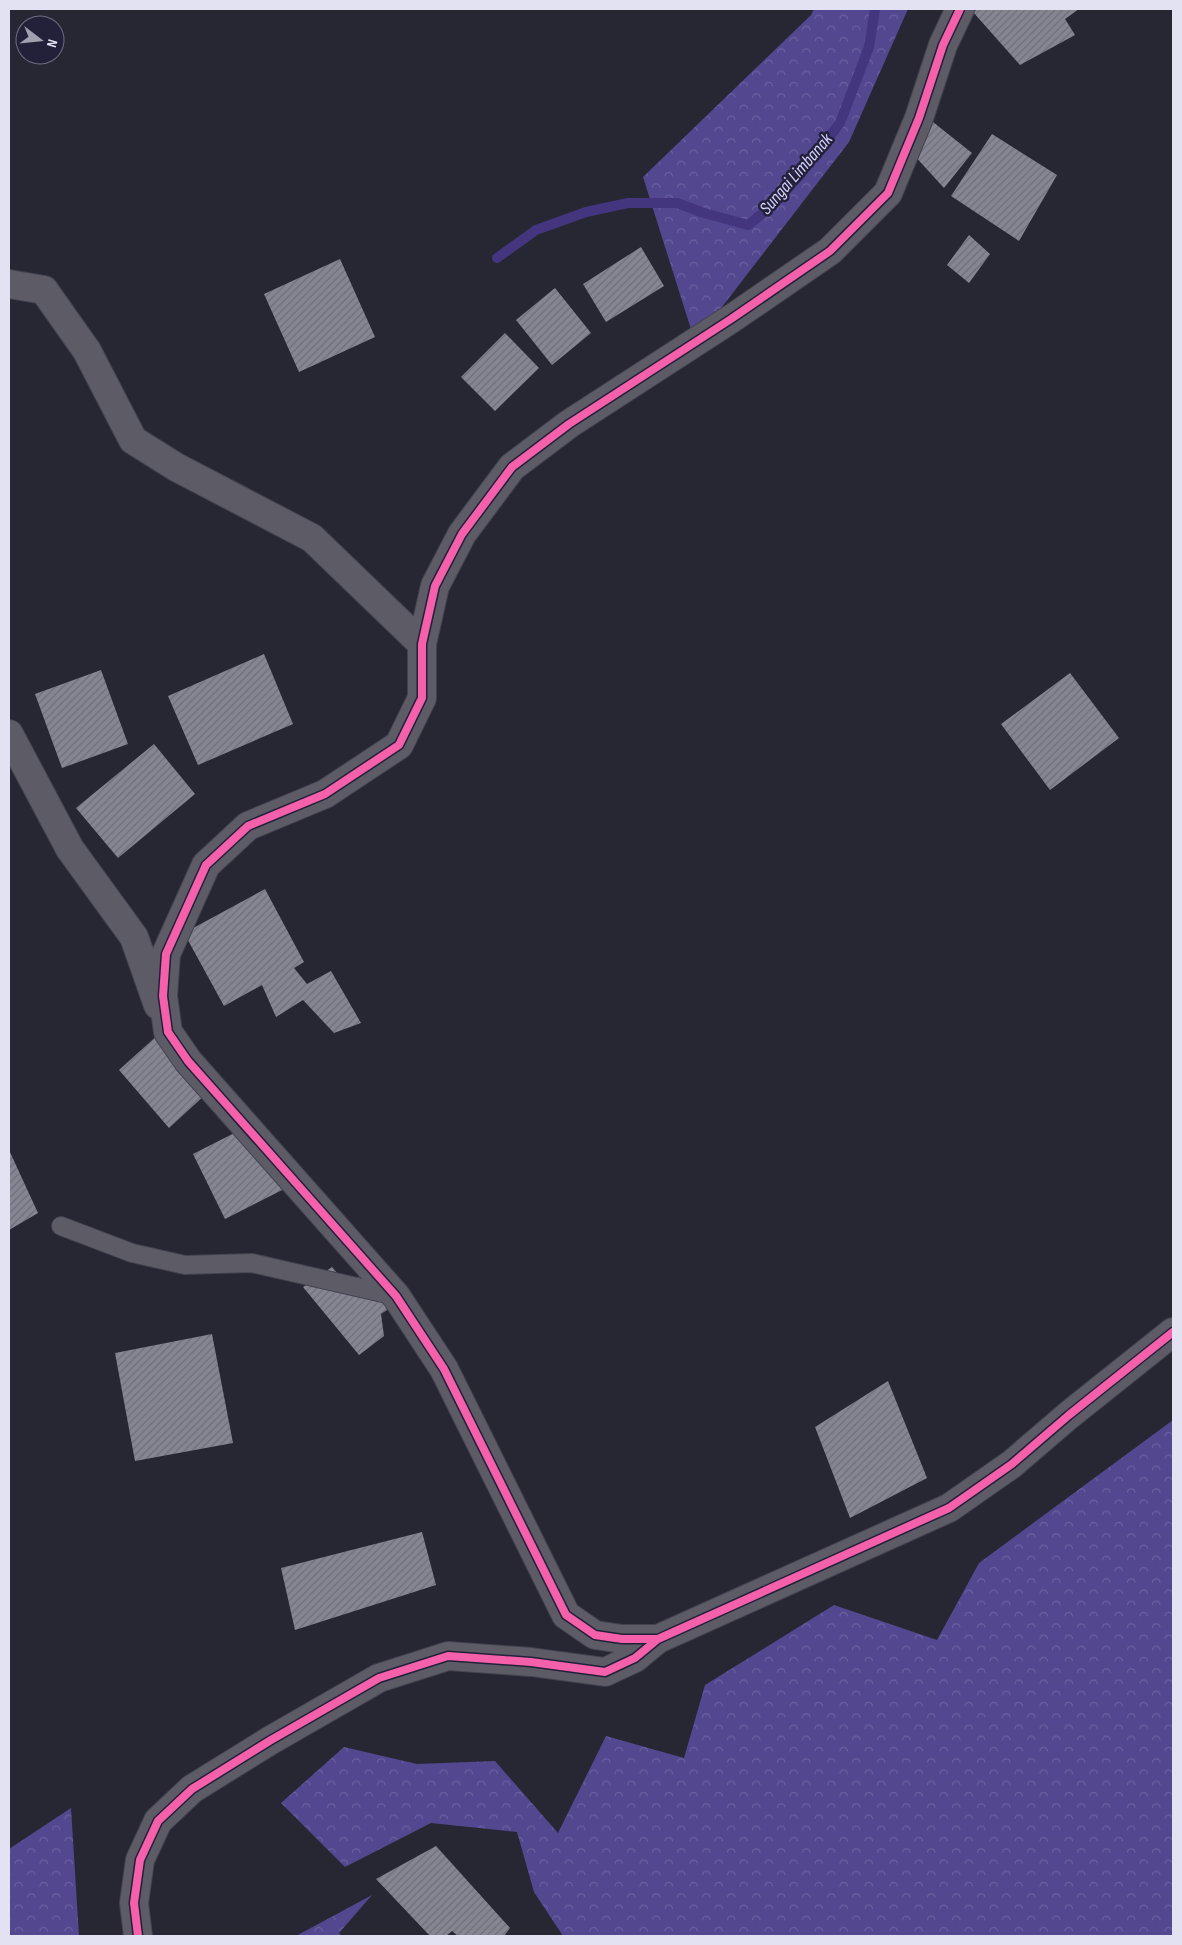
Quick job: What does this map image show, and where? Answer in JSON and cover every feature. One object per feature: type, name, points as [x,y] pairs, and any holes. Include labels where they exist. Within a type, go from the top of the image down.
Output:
[{"type":"street","points":[[168,1032],[163,996],[166,954],[206,865],[248,826],[325,794],[398,745],[422,698],[422,644],[435,586],[462,534],[512,467],[569,424],[830,252],[888,193],[918,118],[943,45],[960,9]]},
{"type":"street","points":[[9,284],[44,290],[87,351],[133,440],[176,467],[312,538],[422,644]]},
{"type":"street","points":[[9,734],[70,850],[134,937],[168,1032],[188,1062],[396,1296],[444,1369],[566,1615],[596,1635],[622,1639],[658,1639]]},
{"type":"street","points":[[138,1936],[134,1903],[140,1860],[158,1821],[192,1789],[288,1730],[379,1678],[448,1656],[531,1662],[605,1672],[636,1658],[658,1639],[949,1508],[1012,1464],[1069,1415],[1173,1332]]},
{"type":"lane","points":[[61,1226],[132,1253],[185,1265],[252,1263],[396,1296]]},
{"type":"green space","points":[[814,9],[908,9],[849,142],[695,342],[643,177],[811,15]]},
{"type":"green space","points":[[1173,1420],[1173,1936],[563,1936],[534,1892],[517,1832],[431,1823],[345,1867],[281,1803],[344,1747],[417,1764],[495,1761],[558,1833],[606,1736],[684,1758],[705,1685],[834,1605],[937,1640],[979,1563]]},
{"type":"green space","points":[[71,1808],[79,1936],[9,1936],[9,1849]]},
{"type":"green space","points":[[372,1895],[339,1933],[342,1936],[296,1936]]},
{"type":"building","points":[[978,9],[1079,9],[1065,19],[1075,35],[1020,65],[973,12]]},
{"type":"building","points":[[933,122],[972,153],[944,188],[912,153]]},
{"type":"building","points":[[992,134],[1057,175],[1019,241],[951,196]]},
{"type":"building","points":[[969,235],[990,254],[969,283],[947,265]]},
{"type":"building","points":[[641,247],[664,286],[606,322],[583,284]]},
{"type":"building","points":[[340,259],[375,337],[299,372],[264,294]]},
{"type":"building","points":[[555,288],[591,333],[552,365],[516,320]]},
{"type":"building","points":[[505,333],[539,368],[495,411],[461,377]]},
{"type":"building","points":[[264,654],[293,724],[198,765],[168,696]]},
{"type":"building","points":[[101,670],[128,744],[62,768],[35,694]]},
{"type":"building","points":[[1070,673],[1119,738],[1050,790],[1001,724]]},
{"type":"building","points":[[154,744],[195,794],[118,858],[76,808]]},
{"type":"building","points":[[265,889],[304,962],[294,968],[307,984],[331,971],[361,1023],[334,1033],[303,1000],[276,1017],[262,985],[224,1006],[184,933]]},
{"type":"building","points":[[170,1024],[218,1083],[169,1128],[119,1070]]},
{"type":"building","points":[[260,1120],[292,1185],[225,1219],[193,1154]]},
{"type":"building","points":[[9,1150],[38,1213],[9,1230]]},
{"type":"building","points":[[376,1265],[396,1304],[381,1314],[384,1336],[359,1355],[303,1287],[332,1267],[347,1285]]},
{"type":"building","points":[[212,1334],[233,1443],[135,1461],[115,1353]]},
{"type":"building","points":[[888,1381],[927,1478],[850,1518],[815,1427]]},
{"type":"building","points":[[422,1532],[436,1585],[295,1630],[281,1568]]},
{"type":"building","points":[[436,1846],[510,1928],[504,1936],[458,1936],[452,1931],[446,1936],[430,1936],[376,1879]]},
{"type":"waterway","name":"Sungai Limbanak","points":[[497,258],[536,230],[586,212],[628,203],[677,203],[704,213],[748,225],[767,210],[800,175],[840,123],[869,47],[875,9]]},
{"type":"cycle path","points":[[658,1639],[622,1639],[595,1635],[566,1615],[444,1369],[396,1296],[188,1061],[168,1032],[163,996],[166,954],[206,865],[248,826],[325,794],[399,745],[422,698],[422,644],[435,586],[462,534],[512,467],[569,424],[731,319],[830,251],[888,193],[919,118],[943,45],[960,9]]},
{"type":"cycle path","points":[[138,1936],[134,1903],[140,1860],[158,1821],[192,1789],[271,1740],[379,1678],[448,1656],[531,1662],[605,1672],[635,1658],[658,1639],[949,1508],[1012,1464],[1069,1415],[1173,1332]]}]
